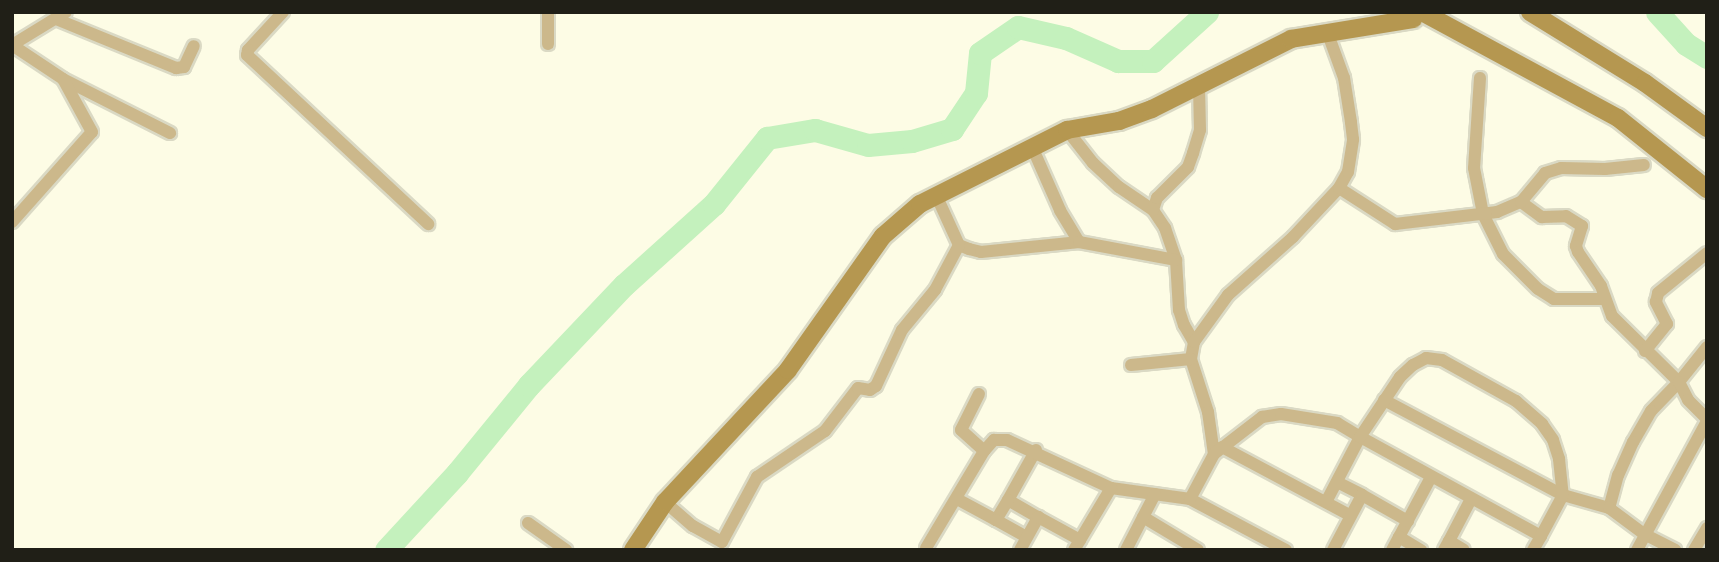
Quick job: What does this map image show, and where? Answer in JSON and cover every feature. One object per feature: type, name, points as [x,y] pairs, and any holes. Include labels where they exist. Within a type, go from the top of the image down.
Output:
[{"type":"street","points":[[283,12],[248,50],[247,55],[428,224]]},
{"type":"street","points":[[548,12],[548,44]]},
{"type":"street","points":[[1530,12],[1645,83],[1707,128]]},
{"type":"street","points":[[170,133],[63,79],[12,45],[61,15],[176,68],[184,67],[194,46]]},
{"type":"street","points":[[633,550],[665,502],[788,370],[883,236],[920,204],[1066,130],[1130,117],[1199,86],[1291,39],[1418,16],[1618,118],[1707,189]]},
{"type":"street","points":[[1218,451],[1191,359],[1194,342],[1228,295],[1293,237],[1339,188],[1348,172],[1353,139],[1344,78],[1328,34]]},
{"type":"street","points":[[1480,78],[1474,168],[1483,214],[1503,254],[1538,289],[1554,299],[1604,299]]},
{"type":"street","points":[[12,222],[92,132],[92,127],[63,79]]},
{"type":"street","points":[[1153,210],[1157,198],[1183,174],[1193,153],[1200,130],[1199,86]]},
{"type":"street","points":[[1066,130],[1093,163],[1119,187],[1153,210],[1165,228],[1175,260],[1179,310],[1194,342]]},
{"type":"street","points":[[1033,149],[1060,210],[1079,242]]},
{"type":"street","points":[[1339,188],[1395,224],[1497,212],[1521,202],[1545,173],[1561,168],[1605,169],[1644,165]]},
{"type":"street","points":[[937,197],[959,245],[981,252],[1079,242],[1175,260]]},
{"type":"street","points":[[1521,202],[1542,217],[1566,216],[1582,226],[1576,246],[1578,253],[1601,286],[1612,316],[1679,382],[1688,400],[1707,420],[1637,550]]},
{"type":"street","points":[[665,502],[721,546],[757,477],[825,431],[858,388],[870,390],[876,386],[902,330],[935,290],[959,245]]},
{"type":"street","points":[[1645,351],[1667,324],[1656,302],[1658,293],[1707,253]]},
{"type":"street","points":[[1609,508],[1618,475],[1651,411],[1707,347]]},
{"type":"street","points":[[1326,502],[1360,437],[1384,400],[1413,365],[1426,358],[1442,360],[1516,401],[1542,424],[1553,440],[1559,459],[1563,495],[1533,550]]},
{"type":"street","points":[[1131,365],[1191,359]]},
{"type":"street","points":[[979,394],[961,430],[984,452]]},
{"type":"street","points":[[1384,400],[1563,495],[1609,508],[1644,534],[1675,550]]},
{"type":"street","points":[[1190,499],[1218,451],[1262,417],[1281,414],[1337,423],[1541,536]]},
{"type":"street","points":[[926,549],[984,452],[994,440],[1007,440],[1036,450],[1111,488],[1190,499],[1286,550]]},
{"type":"street","points":[[996,520],[1036,450]]},
{"type":"street","points":[[1218,451],[1351,516]]},
{"type":"street","points":[[1392,550],[1431,477]]},
{"type":"street","points":[[1337,482],[1408,521]]},
{"type":"street","points":[[1009,500],[1077,545],[1111,488]]},
{"type":"street","points":[[1126,550],[1155,494]]},
{"type":"street","points":[[1332,550],[1362,495]]},
{"type":"street","points":[[957,499],[1027,537]]},
{"type":"street","points":[[1464,550],[1447,545],[1471,499]]},
{"type":"street","points":[[1020,550],[1038,517]]},
{"type":"street","points":[[1143,517],[1198,550]]},
{"type":"street","points":[[528,523],[566,550]]},
{"type":"street","points":[[1699,547],[1707,528]]},
{"type":"street","points":[[1399,537],[1421,550]]},
{"type":"waterway","points":[[386,550],[457,473],[529,385],[624,285],[714,204],[767,138],[815,130],[868,145],[912,141],[952,129],[976,93],[980,53],[1018,27],[1066,38],[1118,61],[1153,61],[1207,12]]},
{"type":"waterway","points":[[1657,12],[1686,44],[1707,57]]}]
